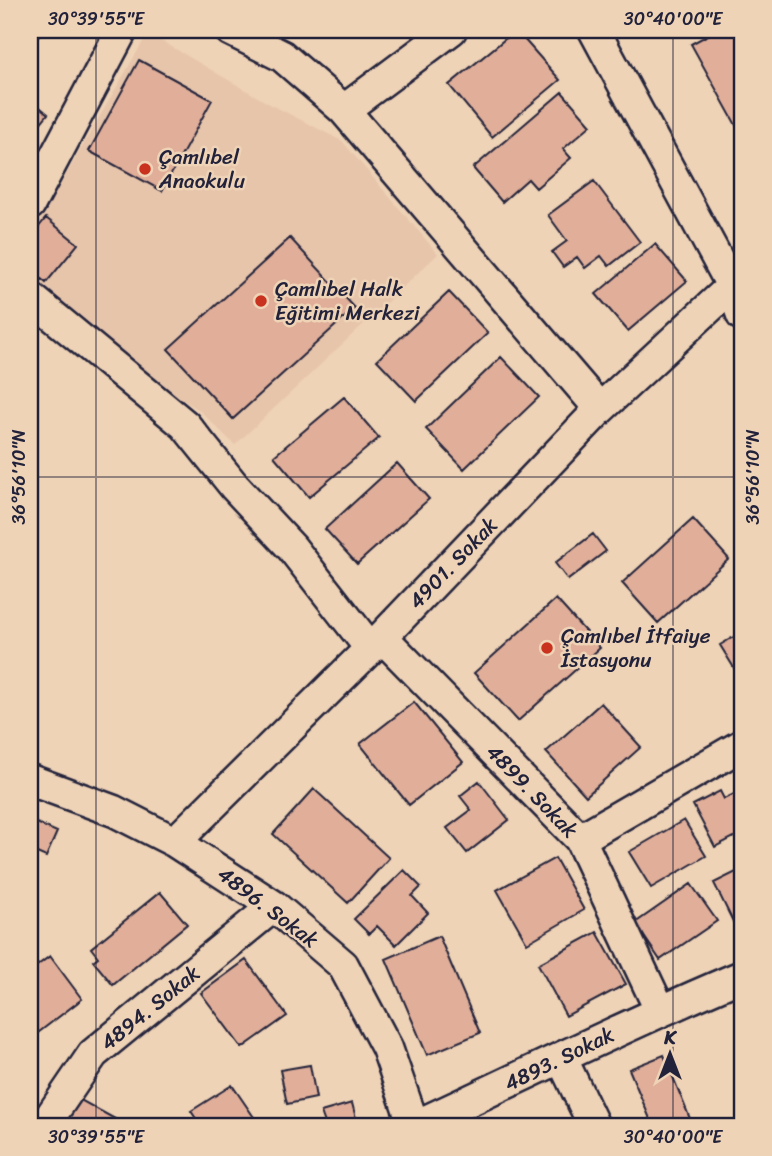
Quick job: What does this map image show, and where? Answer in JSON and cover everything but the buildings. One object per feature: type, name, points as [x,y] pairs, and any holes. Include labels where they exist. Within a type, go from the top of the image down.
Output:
[{"type":"street","points":[[30,204],[121,30]]},
{"type":"street","points":[[230,30],[282,56],[344,110],[600,409]]},
{"type":"street","points":[[344,110],[451,30]]},
{"type":"street","points":[[594,30],[737,282],[742,315]]},
{"type":"street","name":"4901. Sokak","points":[[175,842],[376,643],[600,409],[737,282]]},
{"type":"street","name":"4899. Sokak","points":[[30,297],[185,425],[236,487],[376,643],[580,839],[660,1010]]},
{"type":"street","points":[[580,839],[742,745]]},
{"type":"street","name":"4896. Sokak","points":[[30,780],[114,811],[175,842],[274,906],[342,965],[387,1048],[415,1126]]},
{"type":"street","name":"4894. Sokak","points":[[44,1126],[93,1054],[274,906]]},
{"type":"street","name":"4893. Sokak","points":[[415,1126],[562,1059],[660,1010],[742,976]]},
{"type":"street","points":[[562,1059],[594,1126]]},
{"type":"shaded area","name":"Çamlıbel Halk Eğitimi Merkezi","points":[[148,33],[266,102],[342,141],[438,254],[235,445],[199,410],[102,348],[30,286],[30,237]]},
{"type":"place","name":"Çamlıbel Anaokulu","points":[[145,169]]},
{"type":"place","name":"Çamlıbel Halk Eğitimi Merkezi","points":[[261,301]]},
{"type":"place","name":"Çamlıbel İtfaiye İstasyonu","points":[[547,648]]}]
